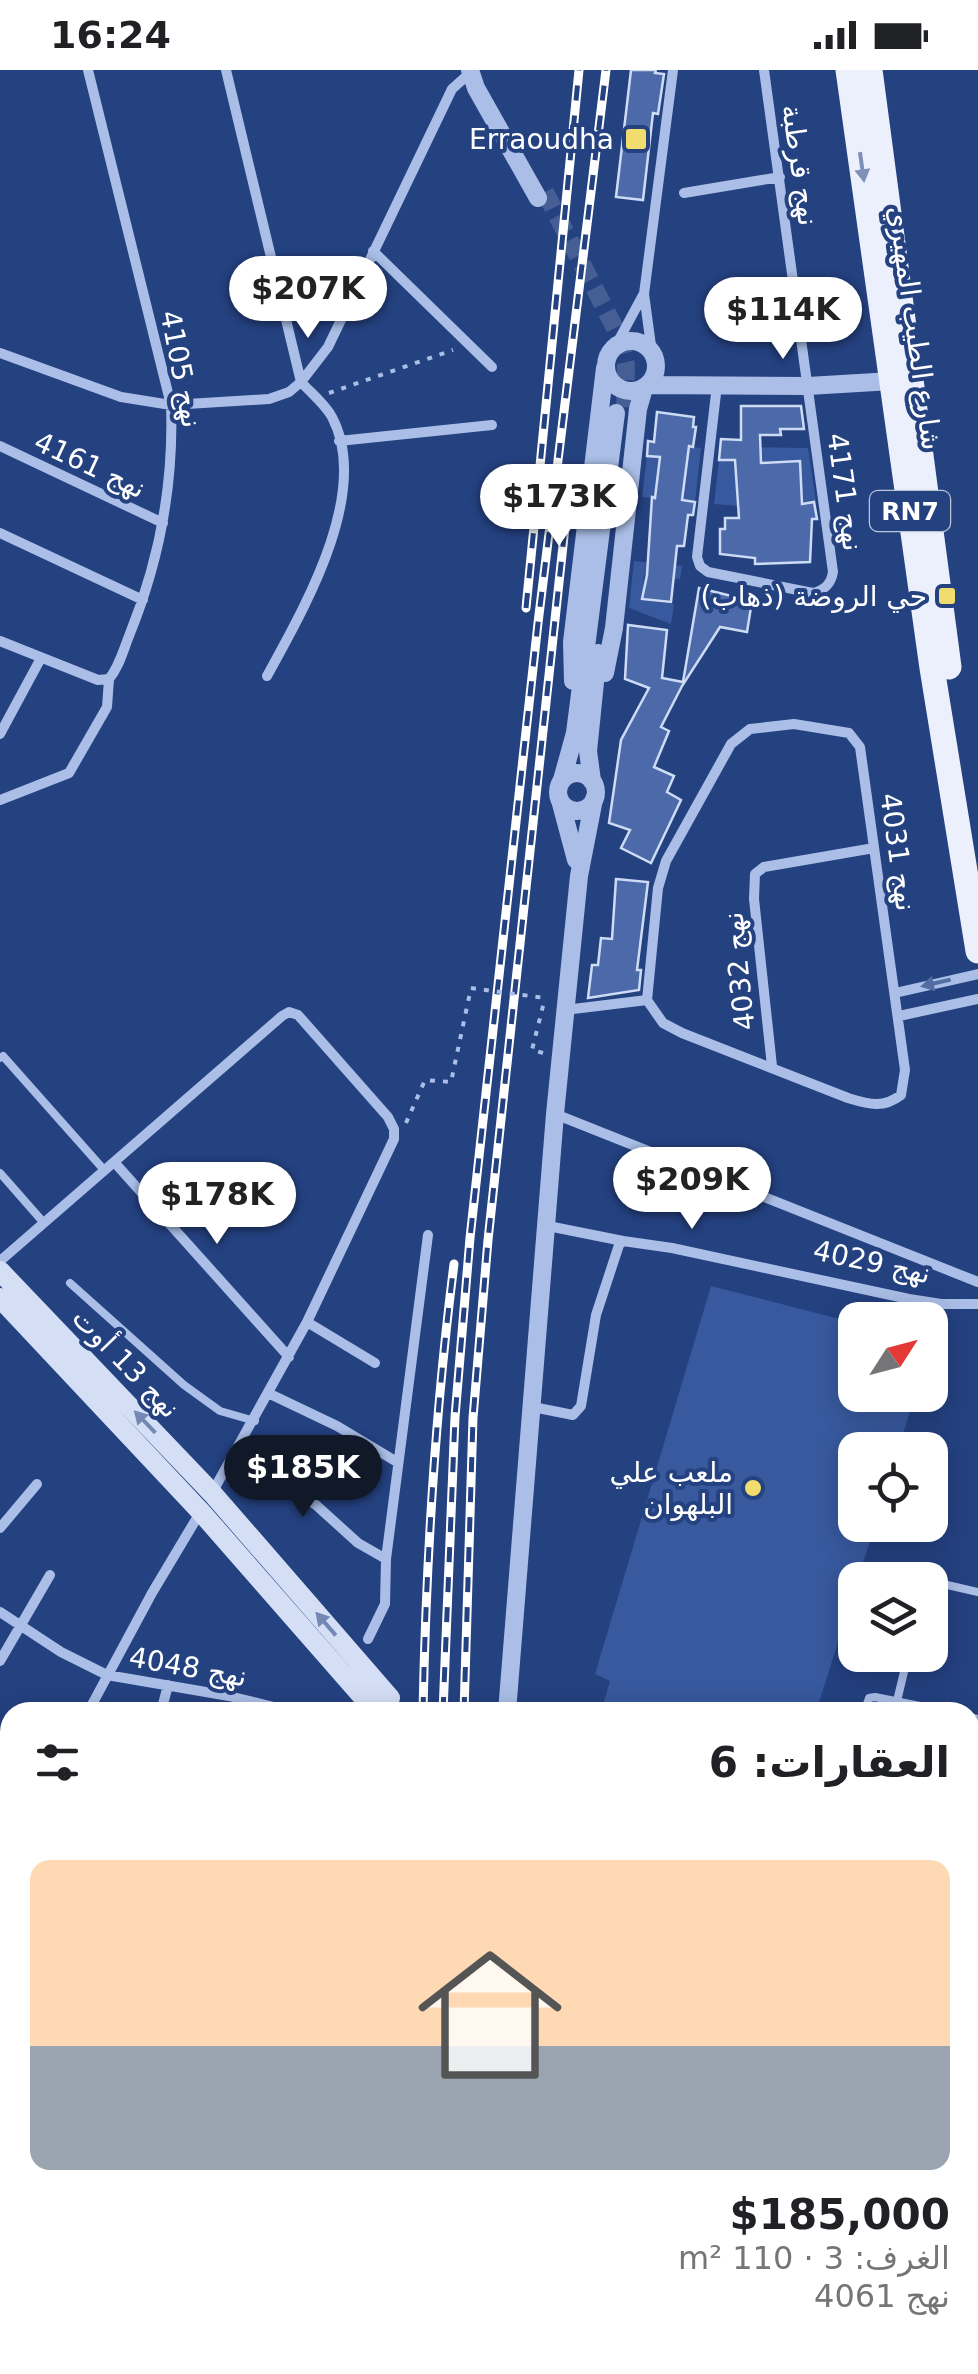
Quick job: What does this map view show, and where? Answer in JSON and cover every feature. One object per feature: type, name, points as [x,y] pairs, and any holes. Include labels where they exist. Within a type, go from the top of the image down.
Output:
[{"type":"main road","name":"شارع الطيب المهيري","points":[[848,70],[932,668],[978,950]]},
{"type":"main road","name":"شارع الطيب المهيري","points":[[870,70],[950,670],[978,850]]},
{"type":"main road","name":"نهج 13 أوت","points":[[0,1271],[212,1492],[381,1702]]},
{"type":"main road","name":"نهج 13 أوت","points":[[0,1298],[380,1702]]},
{"type":"street","name":"نهج 4105","points":[[0,800],[69,773],[107,707],[112,677],[144,600],[163,523],[172,448],[171,405],[88,70]]},
{"type":"street","points":[[226,70],[302,382],[330,414],[339,441],[344,490],[310,598],[266,676]]},
{"type":"street","points":[[606,368],[612,383],[634,392],[654,378],[644,294],[673,70]]},
{"type":"street","name":"نهج قرطبة","points":[[764,70],[808,386]]},
{"type":"street","points":[[0,354],[120,397],[171,405],[270,399],[289,392],[302,382],[328,347],[452,89],[470,71],[489,92],[541,195]]},
{"type":"street","points":[[684,193],[780,177]]},
{"type":"street","points":[[373,250],[466,346],[492,367]]},
{"type":"street","points":[[574,733],[572,642],[606,360],[644,294]]},
{"type":"street","points":[[614,346],[631,341],[647,346],[674,385]]},
{"type":"street","points":[[646,386],[808,386],[892,381]]},
{"type":"street","name":"نهج 4171","points":[[717,385],[697,562],[708,572],[813,593],[825,588],[832,572],[808,386]]},
{"type":"street","points":[[588,752],[614,628],[638,410],[646,386]]},
{"type":"street","points":[[508,1702],[555,1114],[579,876],[593,790],[588,752],[620,413],[574,733],[558,788],[579,876]]},
{"type":"street","points":[[339,441],[492,425]]},
{"type":"street","name":"نهج 4161","points":[[0,446],[163,523]]},
{"type":"street","points":[[0,533],[144,600]]},
{"type":"street","points":[[0,641],[98,680],[112,677]]},
{"type":"street","points":[[0,734],[41,658]]},
{"type":"street","name":"نهج 4031","points":[[794,724],[849,733],[860,747],[894,992],[905,1084],[901,1095],[875,1106],[669,1027],[647,1000],[658,888],[666,860],[740,734],[750,729],[794,724]]},
{"type":"street","points":[[562,780],[576,773],[593,790]]},
{"type":"street","points":[[560,800],[574,810],[586,808],[593,790]]},
{"type":"street","name":"نهج 4032","points":[[772,1066],[754,899],[755,874],[764,868],[874,848]]},
{"type":"street","points":[[894,992],[978,974]]},
{"type":"street","points":[[899,1016],[978,999]]},
{"type":"street","points":[[565,1010],[647,1000]]},
{"type":"street","points":[[0,1261],[286,1013],[298,1015],[394,1129],[388,1154],[270,1394],[93,1702]]},
{"type":"street","points":[[555,1114],[978,1282]]},
{"type":"street","points":[[110,1167],[289,1357]]},
{"type":"street","name":"نهج 4029","points":[[548,1226],[672,1248],[909,1300],[978,1304]]},
{"type":"street","points":[[368,1638],[385,1604],[386,1558],[428,1235]]},
{"type":"street","points":[[533,1407],[572,1415],[581,1406],[596,1316],[623,1240]]},
{"type":"street","points":[[307,1322],[375,1362]]},
{"type":"street","points":[[270,1394],[337,1426],[398,1462]]},
{"type":"street","points":[[238,1452],[316,1505],[358,1543],[386,1558]]},
{"type":"street","points":[[0,1528],[38,1484]]},
{"type":"street","points":[[0,1660],[50,1576]]},
{"type":"street","name":"نهج 4048","points":[[0,1612],[61,1652],[107,1675],[245,1702]]},
{"type":"street","points":[[164,1702],[168,1685]]},
{"type":"lane","points":[[0,1058],[3,1056],[110,1167]]},
{"type":"lane","points":[[0,1173],[44,1223]]},
{"type":"lane","points":[[70,1283],[184,1386],[220,1411],[255,1421]]},
{"type":"lane","points":[[948,1585],[978,1592]]},
{"type":"lane","points":[[897,1701],[904,1672]]},
{"type":"lane","points":[[869,1702],[871,1697],[902,1702]]},
{"type":"path","points":[[316,398],[466,346]]},
{"type":"path","points":[[394,1129],[406,1124],[425,1080],[451,1082],[471,988],[545,998],[532,1050],[547,1054]]},
{"type":"shaded area","points":[[677,445],[701,448],[695,502],[642,497],[647,456],[664,458]]},
{"type":"shaded area","points":[[745,447],[808,448],[816,502],[765,508],[714,504],[719,460],[738,460]]},
{"type":"shaded area","points":[[634,561],[682,566],[680,579],[644,575],[642,599],[674,604],[671,624],[629,608]]},
{"type":"shaded area","name":"ملعب علي البلهوان","points":[[711,1286],[838,1319],[838,1412],[910,1412],[904,1432],[838,1432],[838,1542],[870,1542],[863,1562],[838,1562],[838,1642],[819,1702],[604,1702],[610,1681],[595,1674]]},
{"type":"building","name":"Erraoudha","points":[[631,70],[656,70],[655,73],[664,74],[658,114],[653,113],[643,200],[616,197]]},
{"type":"building","points":[[741,406],[801,406],[804,429],[780,429],[781,435],[760,435],[761,463],[800,461],[802,504],[814,502],[817,519],[812,519],[810,562],[755,564],[755,558],[720,554],[720,529],[725,529],[725,518],[739,518],[735,460],[719,460],[721,439],[741,440]]},
{"type":"building","points":[[657,412],[694,417],[696,427],[693,447],[689,446],[682,500],[695,502],[693,515],[688,515],[684,546],[677,546],[671,602],[642,599],[660,457],[647,456],[648,441],[654,442]]},
{"type":"building","points":[[699,588],[752,601],[747,632],[720,627],[661,727],[669,731],[654,767],[674,776],[667,792],[681,800],[651,863],[621,848],[630,830],[609,823],[621,740],[649,688],[625,679],[628,625],[667,630],[662,678],[683,682]]},
{"type":"building","points":[[616,879],[648,882],[637,970],[641,970],[639,990],[588,998],[592,965],[598,965],[601,938],[612,939]]},
{"type":"tunnel","points":[[545,192],[620,338],[626,365],[625,414]]},
{"type":"railway","points":[[526,608],[579,70]]},
{"type":"railway","points":[[443,1702],[455,1417],[470,1238],[538,623],[606,70]]},
{"type":"railway","points":[[464,1702],[473,1418],[488,1240],[565,527]]},
{"type":"railway","points":[[423,1702],[432,1488],[454,1264]]},
{"type":"place","name":"Erraoudha","points":[[636,139]]},
{"type":"place","name":"حي الروضة (ذهاب)","points":[[947,596]]},
{"type":"place","name":"ملعب علي البلهوان","points":[[753,1488]]}]
